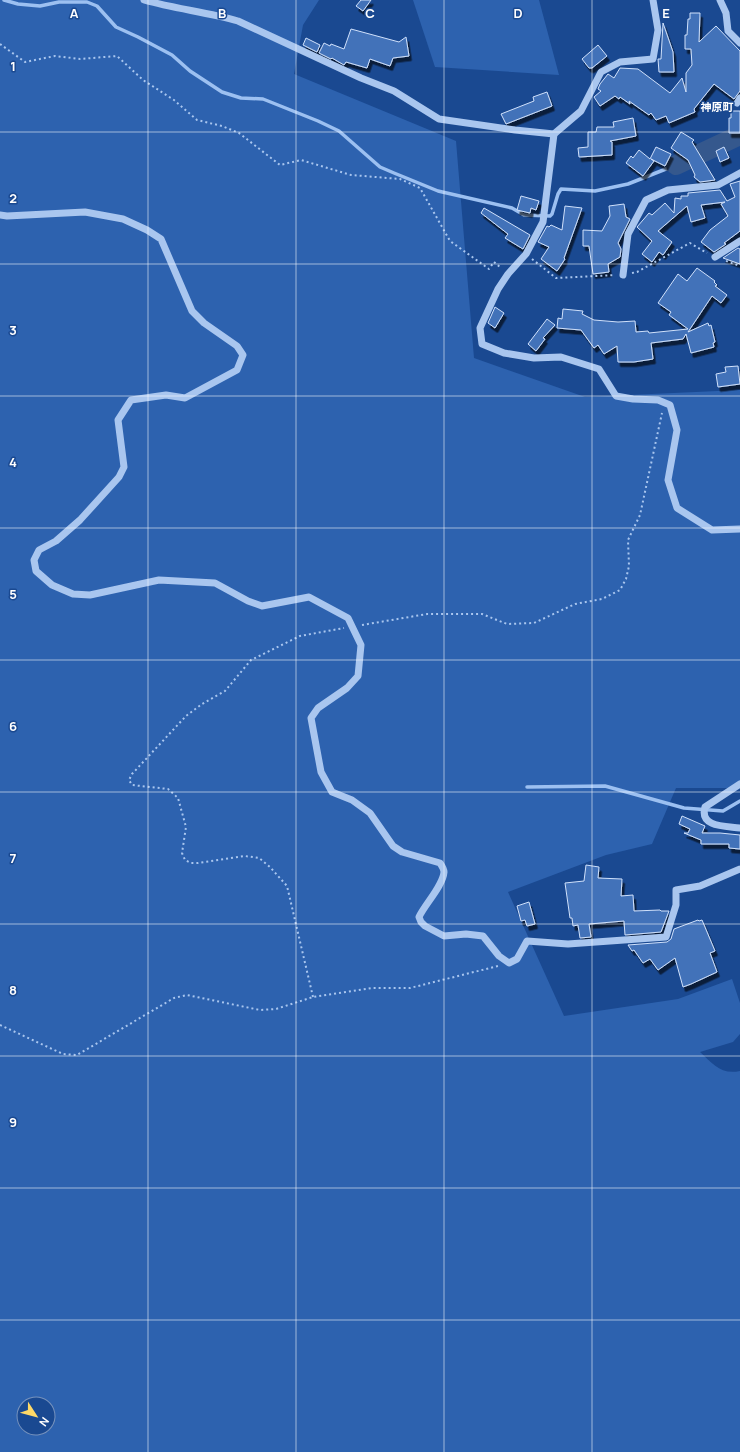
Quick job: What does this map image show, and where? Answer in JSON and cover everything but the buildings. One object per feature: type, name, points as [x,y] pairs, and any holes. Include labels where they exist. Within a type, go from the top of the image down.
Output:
[{"type":"street","points":[[144,0],[160,5],[219,15],[238,21],[361,78],[394,91],[439,119],[554,134]]},
{"type":"street","points":[[653,0],[658,30],[653,59],[620,62],[601,72],[581,111],[554,134],[542,222],[526,254],[508,274],[498,290],[480,328],[482,344],[504,354],[534,358],[561,357],[599,370],[616,396],[633,399],[658,400],[670,405],[677,430],[668,480],[677,508],[712,530],[740,530]]},
{"type":"street","points":[[720,0],[726,13],[728,31],[740,43]]},
{"type":"street","points":[[623,275],[628,234],[646,200],[668,190],[718,185],[740,173]]},
{"type":"street","points":[[0,215],[7,216],[85,212],[123,219],[147,230],[161,239],[192,311],[204,323],[237,346],[243,355],[237,370],[185,398],[166,395],[131,400],[118,420],[124,467],[119,477],[80,520],[56,541],[40,550],[34,560],[36,571],[52,585],[73,594],[90,595],[159,580],[215,582],[248,601],[262,606],[309,597],[348,618],[361,645],[358,676],[347,688],[318,708],[311,718],[321,772],[332,792],[352,800],[370,813],[393,846],[402,852],[440,864],[443,867],[444,873],[437,889],[419,917],[425,926],[444,936],[466,934],[483,936],[499,956],[509,963],[517,959],[528,941],[568,944],[666,937],[676,905],[676,890],[700,886],[740,869]]},
{"type":"street","points":[[715,257],[740,241]]},
{"type":"street","points":[[740,784],[705,807],[704,813],[706,819],[711,824],[740,828]]},
{"type":"path","points":[[0,44],[25,62],[55,56],[80,59],[117,56],[143,80],[174,100],[197,120],[222,126],[239,133],[280,165],[300,160],[351,174],[400,179],[420,188],[450,241],[489,269],[494,262],[508,274]]},
{"type":"path","points":[[526,254],[556,278],[623,275],[637,272],[690,243],[715,257],[740,266]]},
{"type":"path","points":[[313,998],[287,886],[270,867],[259,858],[244,856],[191,863],[185,860],[182,853],[186,827],[178,798],[168,789],[132,785],[129,780],[132,774],[186,716],[225,690],[251,660],[300,636],[427,614],[482,614],[507,624],[534,623],[575,604],[602,599],[620,590],[626,579],[629,566],[628,540],[640,515],[662,412],[675,422]]},
{"type":"path","points":[[0,1025],[63,1054],[77,1054],[174,998],[188,995],[260,1010],[276,1009],[313,998],[372,988],[410,988],[509,963]]},
{"type":"shaded area","points":[[0,0],[319,0],[303,25],[294,74],[456,141],[474,358],[585,397],[740,390],[740,788],[676,788],[652,844],[606,855],[508,892],[564,1016],[678,999],[732,979],[740,1003],[740,1034],[733,1042],[700,1052],[722,1070],[733,1072],[740,1071],[740,1452],[0,1452]]},
{"type":"shaded area","points":[[413,0],[539,0],[559,75],[435,67]]},
{"type":"waterway","points":[[4,0],[18,4],[40,6],[59,2],[87,2],[97,6],[116,27],[172,55],[190,71],[222,92],[241,98],[263,99],[318,121],[339,131],[380,167],[438,191],[512,208],[524,215],[550,216],[561,189],[595,191],[628,184],[676,165]]},
{"type":"waterway","points":[[676,165],[740,135]]},
{"type":"waterway","points":[[527,787],[605,786],[684,808],[723,811],[740,801]]},
{"type":"district","name":"神原町","points":[[717,107]]}]
